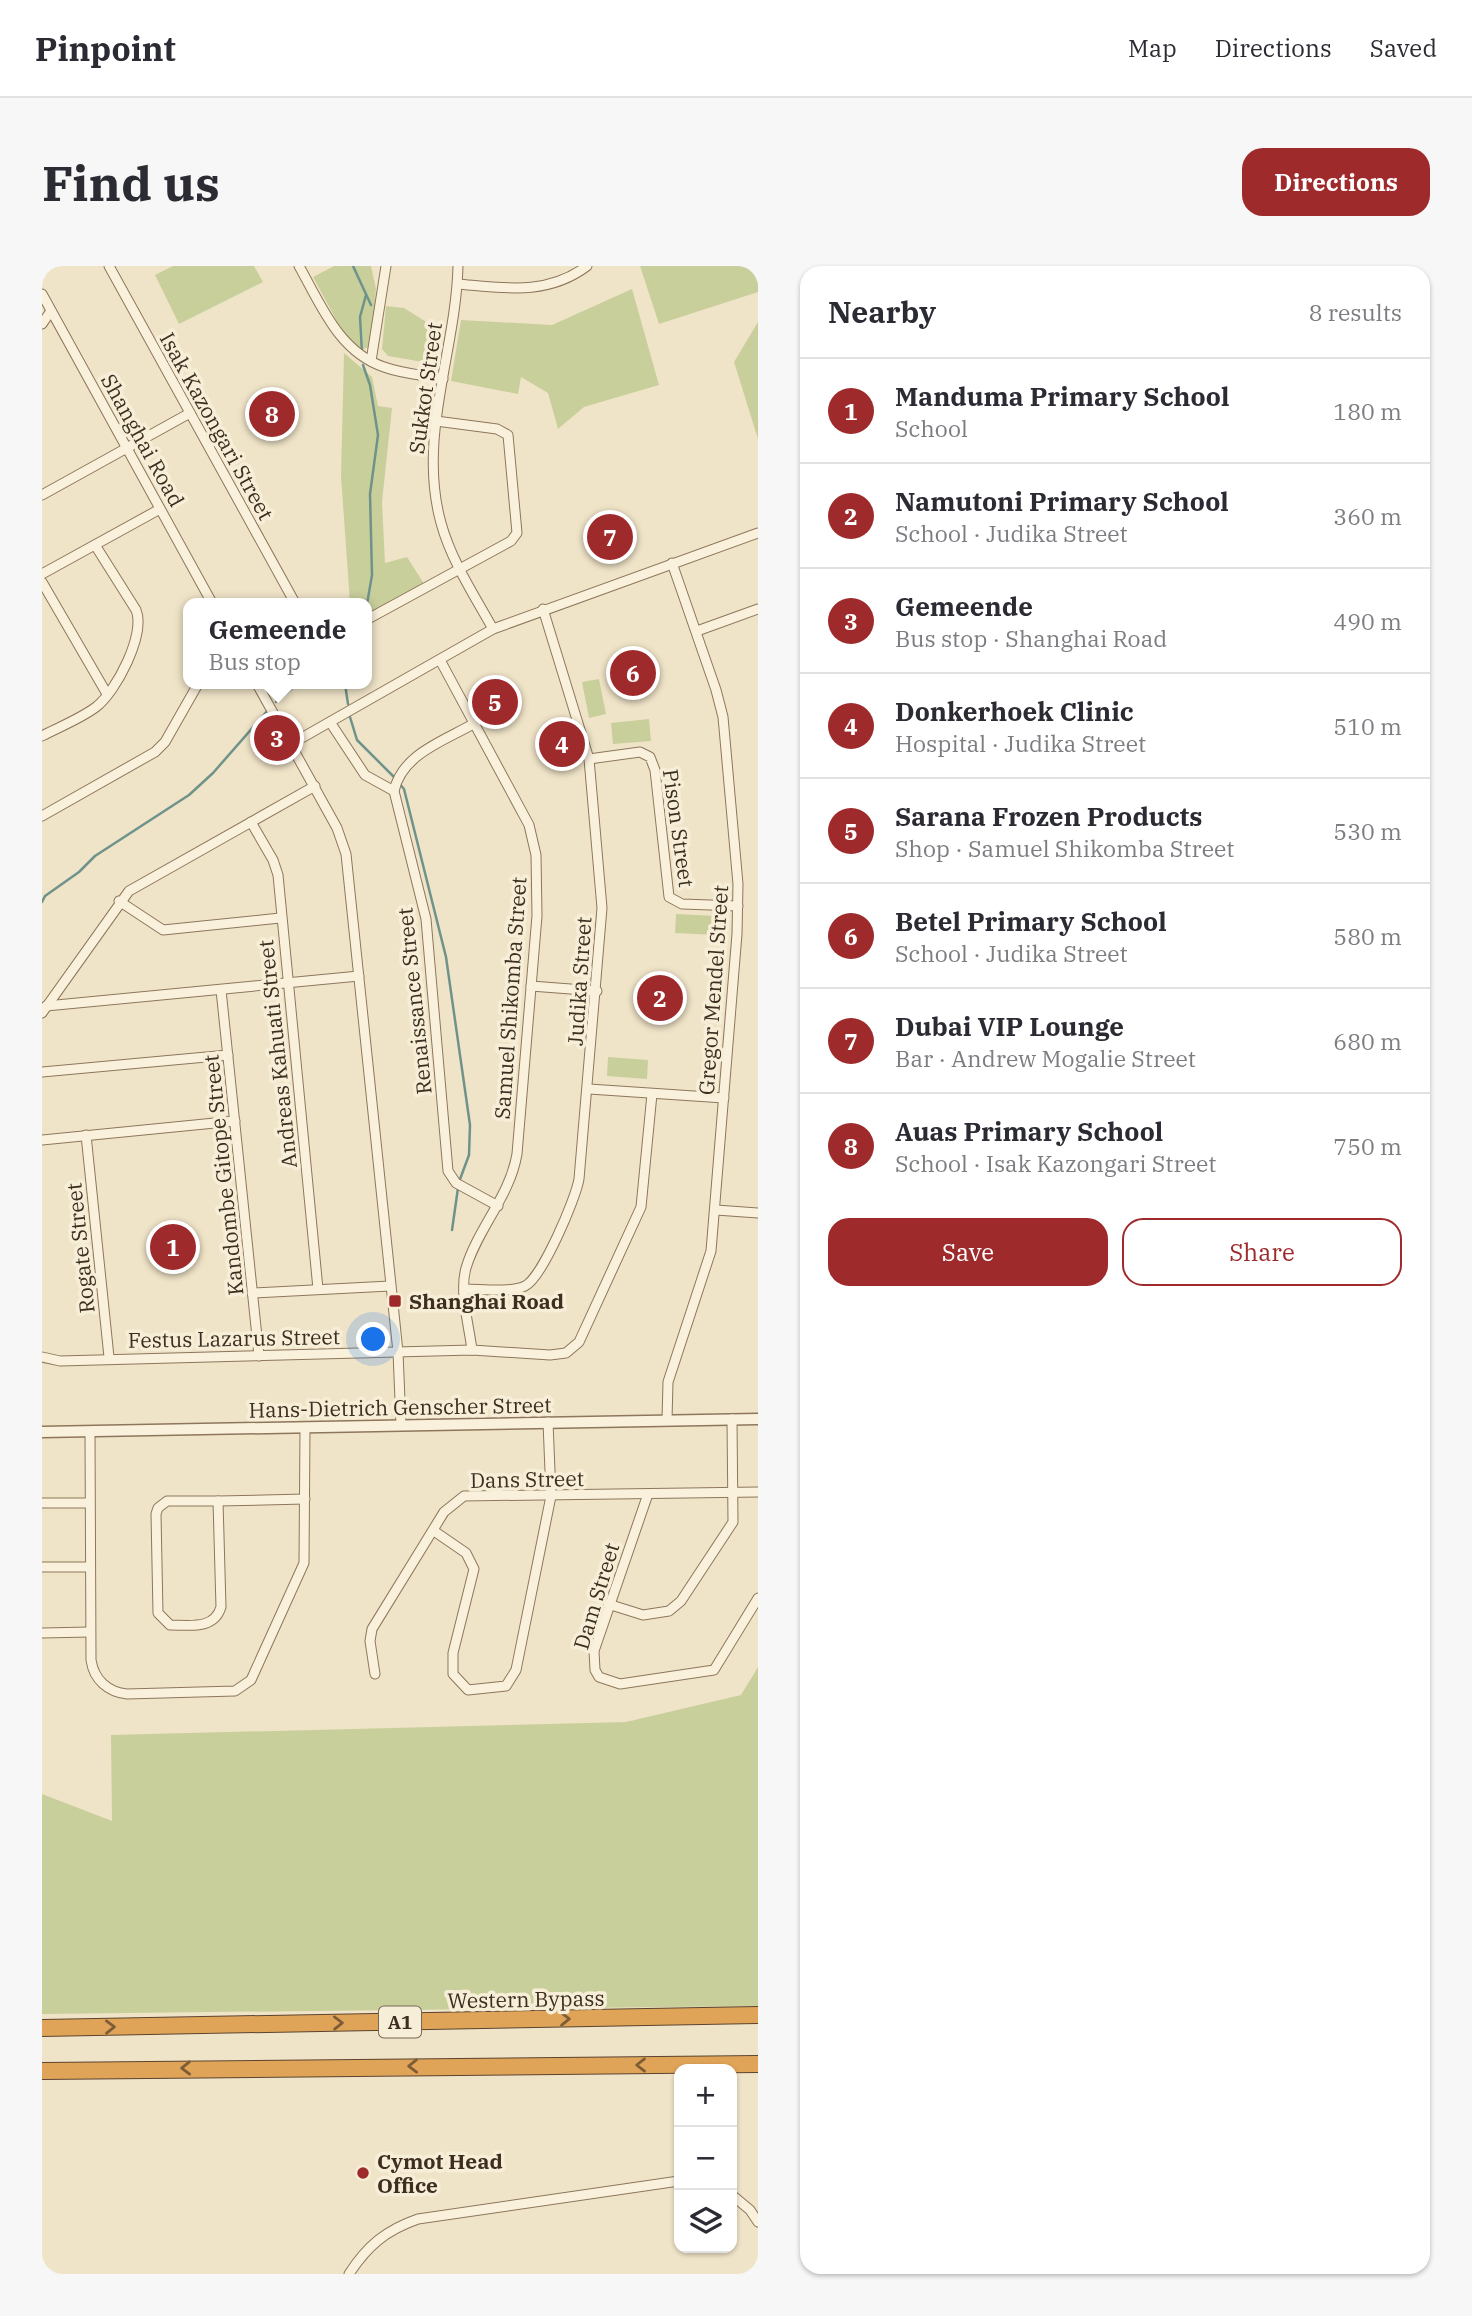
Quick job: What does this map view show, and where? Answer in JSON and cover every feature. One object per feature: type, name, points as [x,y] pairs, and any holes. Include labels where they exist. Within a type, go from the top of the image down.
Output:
[{"type":"highway","name":"Western Bypass","points":[[42,2028],[758,2015]]},
{"type":"highway","name":"A1","points":[[42,2071],[758,2064]]},
{"type":"street","name":"Isak Kazongari Street","points":[[109,266],[292,598]]},
{"type":"street","points":[[299,266],[343,341],[354,352],[384,367],[443,379]]},
{"type":"street","points":[[372,361],[386,266]]},
{"type":"street","name":"Sukkot Street","points":[[458,266],[458,284],[432,460],[439,514],[459,568],[493,629]]},
{"type":"street","points":[[458,284],[535,289],[571,277],[587,266]]},
{"type":"street","name":"Shanghai Road","points":[[42,294],[209,598]]},
{"type":"street","points":[[42,324],[51,310]]},
{"type":"street","points":[[42,495],[190,413]]},
{"type":"street","points":[[372,617],[512,541],[517,533],[510,439],[505,432],[436,421]]},
{"type":"street","points":[[42,574],[160,509]]},
{"type":"street","points":[[291,744],[493,629],[758,533]]},
{"type":"street","points":[[42,736],[91,710],[107,694],[139,637],[140,620],[95,545]]},
{"type":"street","name":"Gregor Mendel Street","points":[[667,1420],[668,1382],[708,1266],[716,1210],[738,906],[723,718],[697,631],[672,563]]},
{"type":"street","points":[[42,582],[107,694]]},
{"type":"street","name":"Judika Street","points":[[465,1289],[519,1288],[529,1284],[537,1275],[578,1187],[589,1089],[602,908],[589,759],[543,609]]},
{"type":"street","points":[[697,631],[758,609]]},
{"type":"street","name":"Samuel Shikomba Street","points":[[440,660],[532,834],[536,855],[537,916],[517,1154],[513,1174],[467,1268],[465,1289],[472,1350]]},
{"type":"street","points":[[42,816],[155,752],[165,742],[195,689]]},
{"type":"street","points":[[260,689],[337,828],[346,854],[398,1352],[401,1425]]},
{"type":"street","points":[[330,722],[365,775],[394,791],[400,773],[414,758],[473,724]]},
{"type":"street","name":"Pison Street","points":[[589,759],[640,752],[650,757],[656,770],[669,897],[681,904],[738,906]]},
{"type":"street","points":[[44,1009],[120,901],[138,884],[315,786]]},
{"type":"street","name":"Renaissance Street","points":[[394,791],[426,919],[448,1171],[456,1183],[498,1206]]},
{"type":"street","name":"Andreas Kahuati Street","points":[[251,822],[275,867],[318,1289]]},
{"type":"street","points":[[120,901],[163,930],[280,918]]},
{"type":"street","points":[[44,1009],[359,976]]},
{"type":"street","points":[[531,986],[597,991]]},
{"type":"street","name":"Kandombe Gitope Street","points":[[221,990],[259,1356]]},
{"type":"street","points":[[42,1072],[228,1055]]},
{"type":"street","points":[[589,1089],[724,1098]]},
{"type":"street","name":"Festus Lazarus Street","points":[[42,1357],[60,1360],[472,1350],[550,1355],[566,1353],[579,1342],[641,1208],[652,1094]]},
{"type":"street","points":[[42,1140],[235,1121]]},
{"type":"street","name":"Rogate Street","points":[[86,1135],[109,1357]]},
{"type":"street","points":[[716,1210],[758,1213]]},
{"type":"street","points":[[253,1293],[390,1286]]},
{"type":"street","points":[[608,1604],[638,1615],[669,1611],[678,1606],[733,1522],[735,1490],[732,1419]]},
{"type":"street","name":"Hans-Dietrich Genscher Street","points":[[42,1432],[758,1419]]},
{"type":"street","points":[[433,1531],[466,1553],[474,1569],[453,1653],[453,1674],[468,1690],[502,1688],[511,1682],[516,1670],[551,1496],[548,1422]]},
{"type":"street","points":[[90,1432],[90,1632],[93,1669],[103,1684],[115,1692],[228,1692],[247,1685],[302,1570],[306,1550],[305,1429]]},
{"type":"street","name":"Dans Street","points":[[375,1674],[370,1641],[372,1629],[450,1504],[464,1496],[735,1490],[758,1492]]},
{"type":"street","name":"Dam Street","points":[[648,1494],[594,1651],[595,1670],[605,1681],[620,1684],[714,1670],[758,1598]]},
{"type":"street","points":[[218,1501],[222,1596],[218,1615],[200,1626],[167,1624],[158,1613],[158,1508],[167,1502],[305,1499]]},
{"type":"street","points":[[42,1503],[89,1503]]},
{"type":"street","points":[[42,1567],[90,1567]]},
{"type":"street","points":[[42,1633],[90,1632]]},
{"type":"street","points":[[349,2274],[372,2243],[396,2227],[418,2218],[674,2182]]},
{"type":"street","points":[[737,2199],[750,2210],[758,2222]]},
{"type":"green space","points":[[173,266],[254,266],[263,282],[179,324],[155,275]]},
{"type":"green space","points":[[334,266],[371,266],[376,289],[371,345],[361,351],[346,338],[313,277]]},
{"type":"green space","points":[[640,266],[758,266],[758,292],[659,324]]},
{"type":"green space","points":[[632,289],[659,385],[584,407],[558,429],[548,393],[521,377],[518,394],[451,381],[461,320],[552,325]]},
{"type":"green space","points":[[386,306],[404,308],[439,330],[429,363],[388,356],[382,349]]},
{"type":"green space","points":[[758,322],[758,439],[734,362]]},
{"type":"green space","points":[[344,353],[372,377],[378,406],[392,408],[382,502],[385,563],[407,557],[426,587],[372,617],[372,598],[350,598],[341,476]]},
{"type":"green space","points":[[599,679],[606,714],[589,718],[582,682]]},
{"type":"green space","points":[[649,719],[651,741],[613,744],[611,723]]},
{"type":"green space","points":[[676,914],[716,916],[716,935],[675,933]]},
{"type":"green space","points":[[608,1057],[648,1060],[647,1079],[607,1076]]},
{"type":"green space","points":[[758,1667],[758,2006],[42,2014],[42,1794],[112,1821],[111,1735],[626,1722],[741,1695]]},
{"type":"waterway","points":[[353,266],[371,305]]},
{"type":"waterway","points":[[362,353],[360,317],[366,295]]},
{"type":"waterway","points":[[363,365],[370,385],[378,435],[370,494],[372,575],[368,598]]},
{"type":"waterway","points":[[276,702],[291,689]]},
{"type":"waterway","points":[[346,689],[348,704]]},
{"type":"waterway","points":[[42,902],[45,896],[79,872],[95,856],[189,795],[213,773],[269,709]]},
{"type":"waterway","points":[[350,717],[357,740],[395,778]]},
{"type":"waterway","points":[[399,783],[404,789],[446,957],[470,1125],[469,1155],[459,1182]]},
{"type":"waterway","points":[[452,1230],[458,1188]]},
{"type":"place","name":"Auas Primary School","points":[[272,414]]},
{"type":"place","name":"Dubai VIP Lounge","points":[[610,537]]},
{"type":"place","name":"Betel Primary School","points":[[633,673]]},
{"type":"place","name":"Sarana Frozen Products","points":[[495,702]]},
{"type":"place","name":"Gemeende","points":[[277,738]]},
{"type":"place","name":"Donkerhoek Clinic","points":[[562,744]]},
{"type":"place","name":"Namutoni Primary School","points":[[660,998]]},
{"type":"place","name":"Manduma Primary School","points":[[173,1247]]},
{"type":"place","name":"Shanghai Road","points":[[395,1301]]},
{"type":"place","name":"Cymot Head Office","points":[[363,2173]]}]
